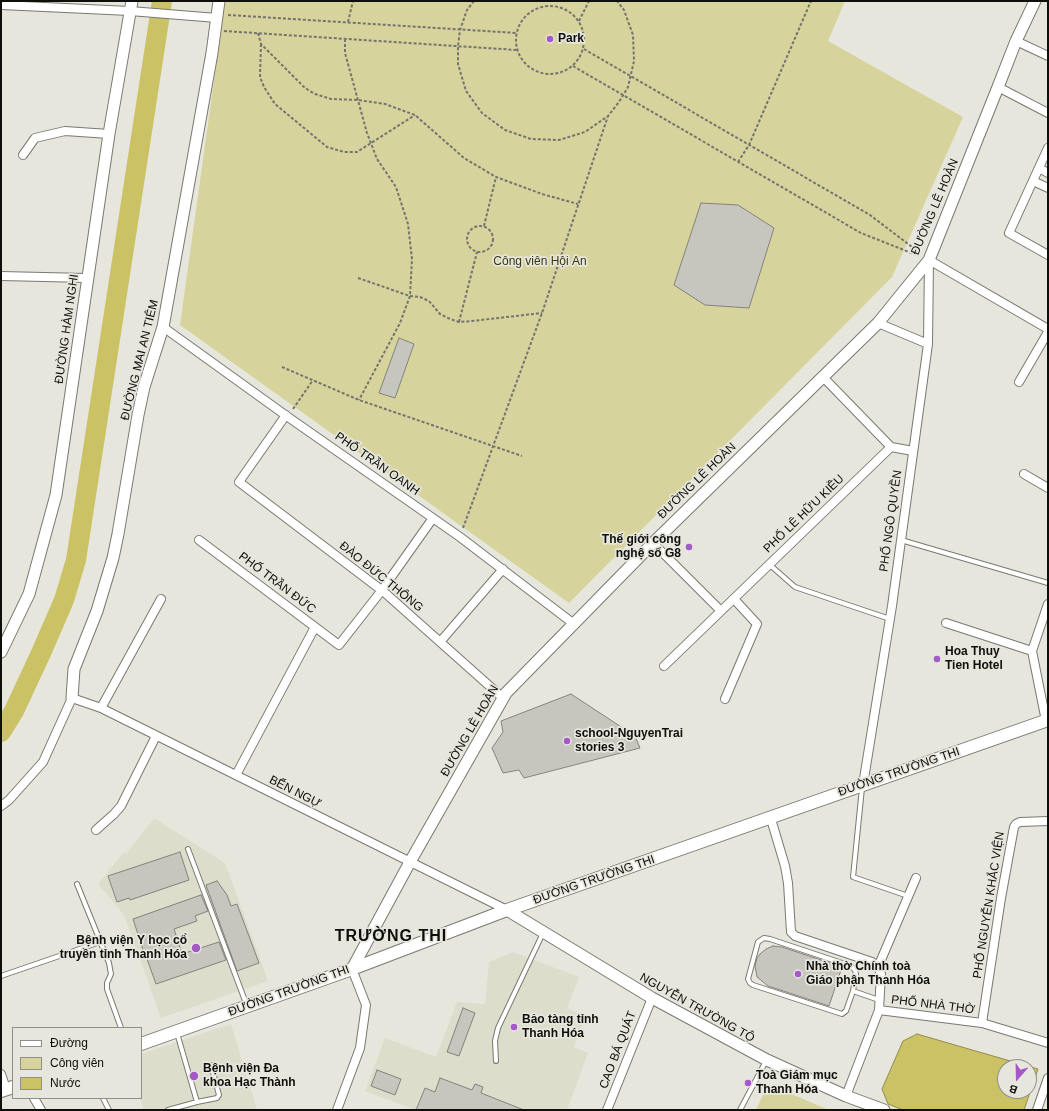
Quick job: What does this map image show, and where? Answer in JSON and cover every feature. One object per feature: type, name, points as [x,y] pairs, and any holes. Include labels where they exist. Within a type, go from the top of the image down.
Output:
[{"type":"main road","name":"ĐƯỜNG TRƯỜNG THI","points":[[142,1044],[352,969],[507,910],[1047,721]]},
{"type":"street","name":"ĐƯỜNG MAI AN TIÊM","points":[[72,698],[74,668],[97,610],[113,558],[139,408],[144,387],[164,327],[219,1]]},
{"type":"street","name":"ĐƯỜNG LÊ HOÀN","points":[[352,969],[410,862],[506,693],[653,543],[878,323],[929,260],[1016,41],[1035,1]]},
{"type":"street","points":[[1,4],[131,6],[143,12],[217,16]]},
{"type":"street","name":"ĐƯỜNG HÀM NGHI","points":[[1,652],[29,594],[56,495],[109,134],[131,6]]},
{"type":"street","points":[[1016,41],[1048,56]]},
{"type":"street","points":[[998,87],[1048,113]]},
{"type":"street","points":[[24,155],[35,138],[65,131],[109,134]]},
{"type":"street","points":[[1048,148],[1010,233],[1048,255]]},
{"type":"street","points":[[1039,168],[1048,173]]},
{"type":"street","points":[[1033,181],[1048,188]]},
{"type":"street","points":[[929,260],[1048,329]]},
{"type":"street","name":"PHỐ NGÔ QUYỀN","points":[[863,785],[890,619],[928,344],[929,260]]},
{"type":"street","points":[[1,276],[87,278]]},
{"type":"street","points":[[878,323],[928,344]]},
{"type":"street","name":"PHỐ TRẦN OANH","points":[[164,327],[287,416],[434,518],[574,624]]},
{"type":"street","points":[[1019,382],[1048,332]]},
{"type":"street","points":[[823,378],[891,447],[913,451]]},
{"type":"street","name":"ĐÀO ĐỨC THÔNG","points":[[287,416],[239,482],[382,590],[503,698]]},
{"type":"street","name":"PHỐ LÊ HỮU KIỀU","points":[[664,666],[891,447]]},
{"type":"street","points":[[1024,474],[1048,488]]},
{"type":"street","points":[[382,590],[434,518]]},
{"type":"street","name":"PHỐ TRẦN ĐỨC","points":[[199,540],[339,645],[382,590]]},
{"type":"street","points":[[653,543],[721,611]]},
{"type":"street","points":[[440,642],[503,569]]},
{"type":"street","points":[[725,699],[757,624],[734,599]]},
{"type":"street","points":[[101,708],[161,600]]},
{"type":"street","points":[[1047,721],[1032,651],[1048,604]]},
{"type":"street","points":[[946,623],[1032,651]]},
{"type":"street","points":[[236,775],[315,627]]},
{"type":"street","points":[[1,806],[9,800],[44,762],[72,698]]},
{"type":"street","name":"BẾN NGỰ","points":[[72,698],[101,708],[507,910]]},
{"type":"street","points":[[96,830],[121,806],[156,736]]},
{"type":"street","points":[[771,818],[785,866],[788,883],[791,932],[795,936],[872,962],[878,967],[881,974],[880,1010]]},
{"type":"street","name":"PHỐ NGUYỄN KHẮC VIỆN","points":[[982,1024],[1014,827],[1020,822],[1048,821]]},
{"type":"street","points":[[878,967],[916,878]]},
{"type":"street","name":"NGUYỄN TRƯỜNG TỘ","points":[[507,910],[652,998],[766,1060],[846,1096],[884,1110]]},
{"type":"street","points":[[337,1110],[360,1048],[366,1005],[352,969]]},
{"type":"street","name":"CAO BÁ QUÁT","points":[[608,1110],[652,998]]},
{"type":"street","name":"PHỐ NHÀ THỜ","points":[[846,1096],[880,1010],[982,1024],[1048,1043]]},
{"type":"street","points":[[1,1074],[7,1089]]},
{"type":"street","points":[[1036,1110],[1048,1078]]},
{"type":"street","points":[[35,1099],[41,1110]]},
{"type":"lane","points":[[901,540],[1048,582]]},
{"type":"lane","points":[[769,564],[795,587],[890,619]]},
{"type":"lane","points":[[863,785],[853,877],[908,896]]},
{"type":"lane","points":[[188,850],[247,1006]]},
{"type":"lane","points":[[77,884],[109,964],[111,974],[107,983],[107,989],[121,1027]]},
{"type":"lane","points":[[496,1061],[495,1041],[498,1028],[544,933]]},
{"type":"lane","points":[[764,938],[770,939],[851,966],[855,970],[856,974],[853,991],[846,1011],[842,1014],[753,985],[748,979],[758,942],[764,938]]},
{"type":"lane","points":[[1,976],[100,942]]},
{"type":"lane","points":[[853,991],[880,1000]]},
{"type":"lane","points":[[177,1032],[197,1102]]},
{"type":"lane","points":[[740,1110],[766,1060]]},
{"type":"lane","points":[[168,1110],[217,1098],[219,1095],[211,1065]]},
{"type":"lane","points":[[104,1099],[109,1110]]},
{"type":"path","points":[[348,22],[354,1]]},
{"type":"path","points":[[474,1],[467,10],[460,30],[458,64],[466,90],[482,113],[504,130],[531,139],[559,140],[585,132],[608,116]]},
{"type":"path","points":[[549,6],[551,1]]},
{"type":"path","points":[[579,21],[589,1]]},
{"type":"path","points":[[460,537],[542,314],[608,116],[628,87],[634,61],[633,35],[624,10],[617,1]]},
{"type":"path","points":[[738,162],[749,144],[811,1]]},
{"type":"path","points":[[549,6],[558,6],[566,9],[579,21],[584,30],[585,41],[584,49],[578,61],[573,66],[560,73],[550,75],[539,73],[529,68],[522,60],[517,50],[516,41],[520,24],[525,17],[540,7],[549,6]]},
{"type":"path","points":[[217,16],[348,22],[517,33]]},
{"type":"path","points":[[215,30],[517,50]]},
{"type":"path","points":[[258,33],[261,44],[260,77],[264,87],[275,104],[327,147],[344,152],[357,152],[414,115]]},
{"type":"path","points":[[346,39],[345,53],[371,144],[377,159],[396,187],[408,224],[412,259],[410,296],[400,323],[359,400]]},
{"type":"path","points":[[261,44],[305,88],[315,94],[331,99],[358,100],[385,104],[414,115],[464,158],[496,177],[542,194],[578,204]]},
{"type":"path","points":[[584,49],[870,215],[929,260]]},
{"type":"path","points":[[573,66],[861,233],[929,260]]},
{"type":"path","points":[[484,226],[496,177]]},
{"type":"path","points":[[475,226],[484,226],[493,233],[494,242],[486,251],[477,252],[468,244],[467,236],[475,226]]},
{"type":"path","points":[[460,322],[477,252]]},
{"type":"path","points":[[358,278],[410,296],[420,297],[429,301],[440,314],[460,322],[542,314]]},
{"type":"path","points":[[282,368],[359,400],[522,456]]},
{"type":"path","points":[[287,416],[313,380]]},
{"type":"shaded area","name":"Bệnh viện Y học cổ truyền tỉnh Thanh Hóa","points":[[154,818],[225,863],[268,981],[161,1018],[124,915],[98,884],[124,852],[126,854]]},
{"type":"shaded area","name":"Bảo tàng tỉnh Thanh Hóa","points":[[513,952],[579,977],[567,1008],[586,1016],[574,1047],[588,1053],[567,1110],[413,1110],[365,1091],[385,1038],[436,1057],[457,1002],[485,1004],[489,962]]},
{"type":"shaded area","name":"Bệnh viện Đa khoa Hạc Thành","points":[[231,1024],[257,1110],[144,1110],[140,1099],[142,1099],[142,1054]]},
{"type":"green space","name":"Công viên Hội An","points":[[225,1],[845,1],[828,41],[963,117],[892,277],[569,603],[180,325]]},
{"type":"green space","points":[[768,1084],[829,1110],[756,1110]]},
{"type":"water","points":[[917,1034],[1003,1059],[997,1059],[997,1099],[1028,1099],[1024,1110],[903,1110],[888,1104],[882,1089],[903,1041]]},
{"type":"building","points":[[701,203],[738,205],[774,228],[749,308],[705,305],[674,285]]},
{"type":"building","points":[[399,338],[414,344],[395,398],[379,393]]},
{"type":"building","name":"school-NguyenTrai stories 3","points":[[571,694],[635,736],[640,748],[524,778],[519,770],[503,773],[492,748],[503,732],[501,721]]},
{"type":"building","points":[[180,852],[189,880],[130,900],[129,898],[117,902],[108,876]]},
{"type":"building","points":[[217,881],[227,895],[231,906],[237,904],[259,963],[237,971],[206,885]]},
{"type":"building","points":[[201,895],[208,911],[195,916],[197,921],[174,929],[182,954],[219,942],[226,960],[156,984],[133,919]]},
{"type":"building","name":"Nhà thờ Chính toà Giáo phận Thanh Hóa","points":[[773,946],[782,947],[842,967],[829,1006],[768,986],[757,977],[755,966],[757,958],[766,949]]},
{"type":"building","points":[[463,1008],[475,1013],[459,1056],[447,1052]]},
{"type":"building","points":[[377,1070],[401,1079],[395,1095],[371,1086]]},
{"type":"building","points":[[440,1078],[472,1090],[475,1084],[483,1087],[481,1093],[524,1110],[416,1110],[425,1088],[435,1092]]},
{"type":"waterway","points":[[1,732],[14,711],[41,653],[64,600],[76,560],[162,1]]},
{"type":"place","name":"Park","points":[[550,39]]},
{"type":"place","name":"Thế giới công nghệ số G8","points":[[689,547]]},
{"type":"place","name":"Hoa Thuy Tien Hotel","points":[[937,659]]},
{"type":"place","name":"school-NguyenTrai stories 3","points":[[567,741]]},
{"type":"place","name":"Bệnh viện Y học cổ truyền tỉnh Thanh Hóa","points":[[196,948]]},
{"type":"place","name":"Nhà thờ Chính toà Giáo phận Thanh Hóa","points":[[798,974]]},
{"type":"place","name":"Bảo tàng tỉnh Thanh Hóa","points":[[514,1027]]},
{"type":"place","name":"Bệnh viện Đa khoa Hạc Thành","points":[[194,1076]]},
{"type":"place","name":"Toà Giám mục Thanh Hóa","points":[[748,1083]]},
{"type":"district","name":"TRƯỜNG THI","points":[[391,937]]}]
